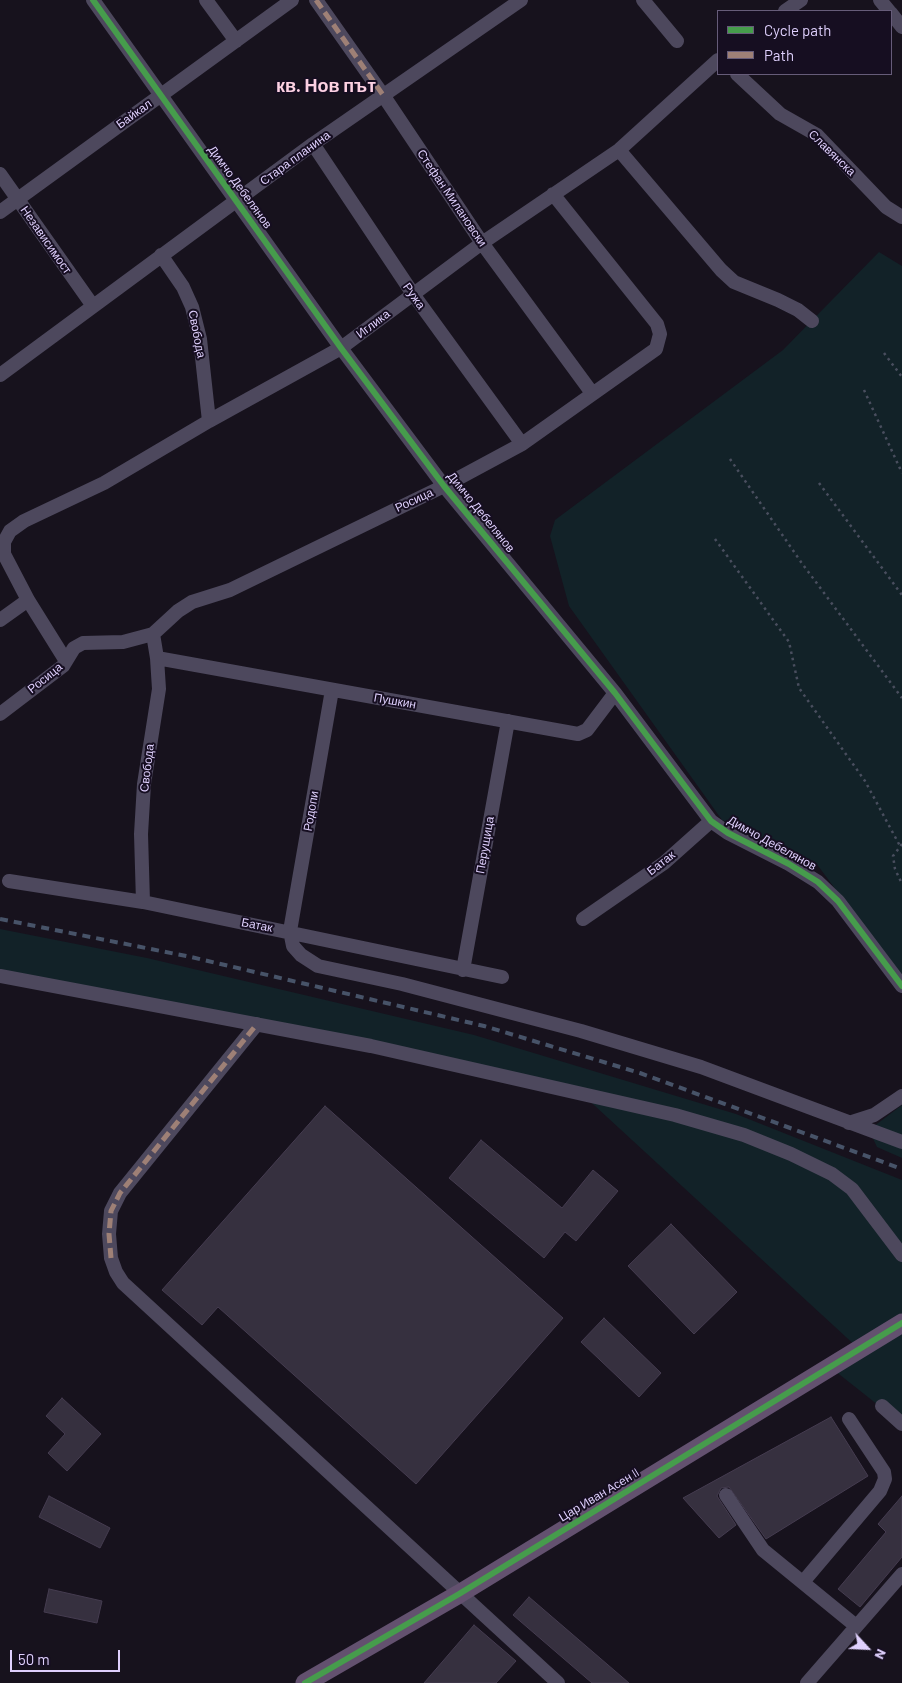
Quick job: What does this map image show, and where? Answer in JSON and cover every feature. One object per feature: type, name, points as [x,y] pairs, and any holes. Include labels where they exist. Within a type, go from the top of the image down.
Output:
[{"type":"main road","name":"Цар Иван Асен II","points":[[305,1683],[459,1594],[902,1323]]},
{"type":"street","name":"Димчо Дебелянов","points":[[93,0],[341,348],[444,486],[615,694],[711,821],[728,834],[789,864],[818,882],[838,901],[902,986]]},
{"type":"street","points":[[206,0],[236,41]]},
{"type":"street","name":"Байкал","points":[[0,212],[292,0]]},
{"type":"street","name":"Стефан Милановски","points":[[316,0],[383,95],[482,243],[592,393]]},
{"type":"street","name":"Стара планина","points":[[0,375],[313,144],[521,0]]},
{"type":"street","points":[[643,0],[677,41]]},
{"type":"street","points":[[787,10],[801,0]]},
{"type":"street","points":[[880,0],[888,10]]},
{"type":"street","points":[[892,14],[902,27]]},
{"type":"street","name":"Иглика","points":[[28,600],[4,554],[4,542],[10,531],[24,521],[104,483],[209,420],[341,348],[482,243],[619,150],[717,61]]},
{"type":"street","name":"Славянска","points":[[738,75],[780,114],[817,135],[886,207],[902,217]]},
{"type":"street","name":"Ружа","points":[[313,144],[413,294],[522,444]]},
{"type":"street","points":[[619,150],[721,270],[734,282],[778,300],[798,310],[812,320]]},
{"type":"street","name":"Независимост","points":[[0,174],[93,306]]},
{"type":"street","name":"Росица","points":[[0,714],[63,666],[74,648],[83,643],[123,642],[153,634],[178,611],[192,602],[230,590],[444,486],[522,444],[656,349],[660,334],[657,324],[553,194]]},
{"type":"street","name":"Свобода","points":[[161,255],[183,287],[192,307],[200,339],[209,420]]},
{"type":"street","points":[[0,620],[28,600],[66,661]]},
{"type":"street","name":"Свобода","points":[[143,902],[141,834],[143,800],[159,689],[153,634]]},
{"type":"street","name":"Пушкин","points":[[157,658],[578,734],[587,730],[615,694]]},
{"type":"street","name":"Родопи","points":[[290,931],[332,690]]},
{"type":"street","name":"Перущица","points":[[463,970],[508,721]]},
{"type":"street","name":"Батак","points":[[583,918],[664,863],[711,821]]},
{"type":"street","name":"Батак","points":[[9,881],[143,902],[290,931],[502,977]]},
{"type":"street","points":[[290,931],[293,946],[301,955],[318,966],[402,984],[581,1031],[701,1067],[902,1142]]},
{"type":"street","points":[[0,976],[371,1046],[675,1115],[744,1135],[791,1154],[832,1174],[852,1189],[902,1255]]},
{"type":"street","points":[[257,1024],[120,1193],[112,1211],[109,1234],[111,1258],[123,1283],[558,1683]]},
{"type":"street","points":[[849,1123],[874,1115],[902,1096]]},
{"type":"street","points":[[882,1406],[902,1424]]},
{"type":"street","points":[[802,1582],[880,1491],[885,1479],[884,1472],[848,1419]]},
{"type":"street","points":[[726,1495],[760,1546],[856,1626]]},
{"type":"street","points":[[807,1683],[902,1574]]},
{"type":"path","points":[[884,353],[902,377]]},
{"type":"path","points":[[864,390],[902,473]]},
{"type":"path","points":[[730,459],[801,562],[902,698]]},
{"type":"path","points":[[819,483],[902,595]]},
{"type":"path","points":[[715,539],[789,642],[799,688],[865,781],[901,845],[893,856],[895,869],[902,884]]},
{"type":"shaded area","points":[[879,252],[902,266],[902,979],[816,863],[722,820],[569,606],[550,536],[555,520],[783,350]]},
{"type":"shaded area","points":[[0,929],[147,958],[474,1035],[736,1114],[902,1180],[902,1424],[830,1367],[859,1349],[582,1094],[0,976]]},
{"type":"shaded area","points":[[902,1105],[902,1158],[877,1147],[869,1130]]},
{"type":"building","points":[[325,1106],[563,1318],[416,1484],[218,1307],[202,1325],[162,1290]]},
{"type":"building","points":[[481,1140],[562,1208],[593,1170],[618,1191],[576,1241],[565,1232],[544,1258],[449,1178]]},
{"type":"building","points":[[671,1224],[737,1292],[694,1334],[628,1266]]},
{"type":"building","points":[[604,1318],[661,1373],[639,1397],[581,1342]]},
{"type":"building","points":[[62,1398],[101,1434],[67,1471],[48,1453],[65,1434],[46,1416]]},
{"type":"building","points":[[831,1417],[868,1476],[766,1539],[729,1487],[721,1488],[717,1496],[736,1525],[719,1538],[683,1498]]},
{"type":"building","points":[[49,1496],[110,1528],[100,1548],[39,1517]]},
{"type":"building","points":[[902,1496],[902,1557],[860,1607],[838,1589],[886,1532],[878,1524]]},
{"type":"building","points":[[49,1589],[102,1601],[97,1623],[44,1612]]},
{"type":"building","points":[[529,1597],[629,1683],[592,1683],[513,1615]]},
{"type":"building","points":[[474,1625],[516,1661],[496,1683],[424,1683]]},
{"type":"railway","points":[[0,919],[191,957],[484,1026],[640,1073],[902,1169]]},
{"type":"marked path","points":[[316,0],[383,95]]},
{"type":"marked path","points":[[111,1258],[109,1234],[111,1211],[120,1193],[257,1024]]},
{"type":"cycle path","points":[[93,0],[341,348],[444,486],[615,693],[711,821],[728,833],[789,864],[818,882],[838,901],[902,986]]},
{"type":"cycle path","points":[[305,1683],[459,1594],[902,1323]]},
{"type":"district","name":"кв. Нов път","points":[[326,86]]}]
